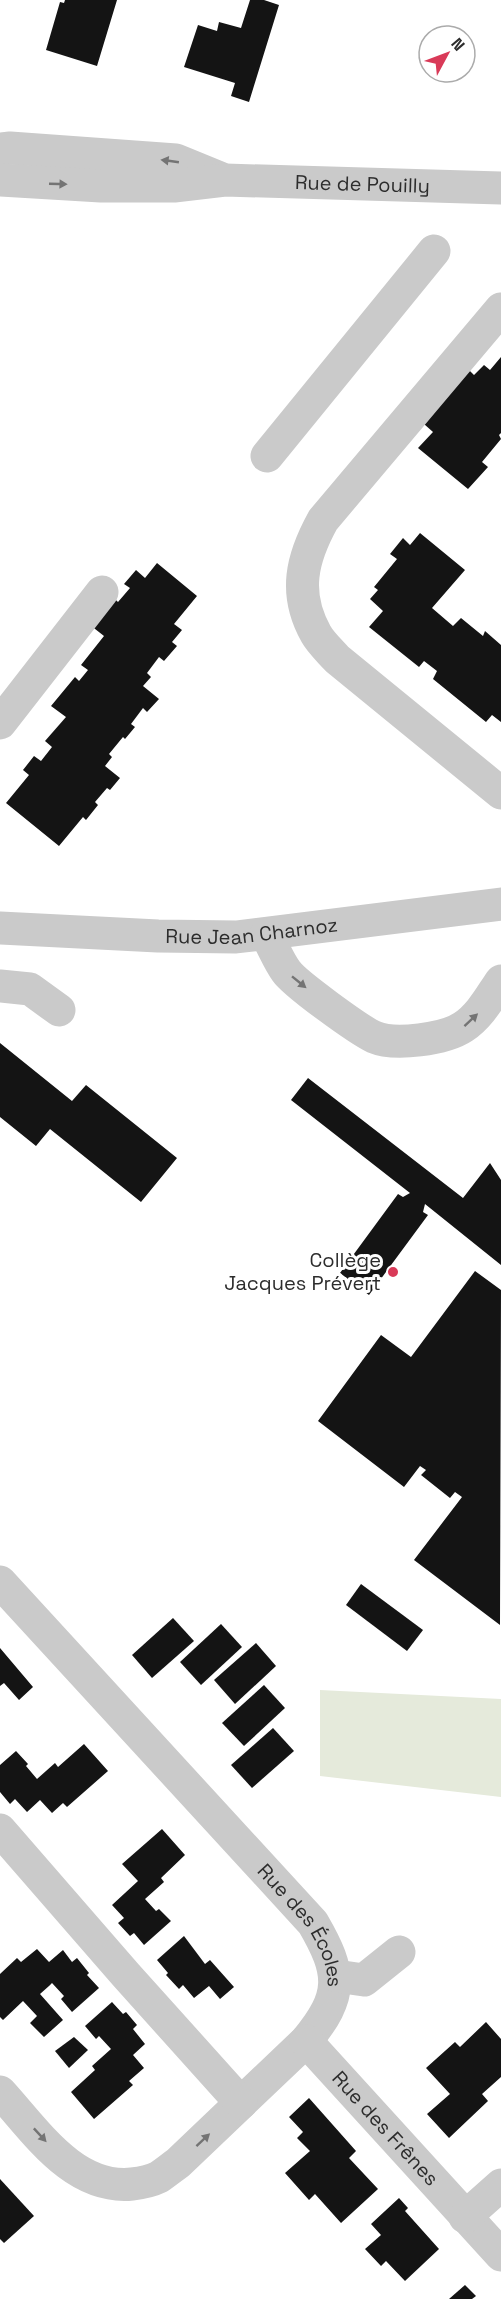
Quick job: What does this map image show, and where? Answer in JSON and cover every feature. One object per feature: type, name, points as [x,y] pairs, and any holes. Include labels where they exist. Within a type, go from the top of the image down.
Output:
[{"type":"street","name":"Rue de Pouilly","points":[[0,149],[176,160],[225,180]]},
{"type":"street","name":"Rue de Pouilly","points":[[0,180],[101,186],[174,186],[225,180],[501,188]]},
{"type":"street","points":[[267,456],[434,251]]},
{"type":"street","points":[[501,309],[323,520],[309,545],[301,579],[307,610],[316,635],[337,658],[501,793]]},
{"type":"street","points":[[0,723],[102,592]]},
{"type":"street","name":"Rue Jean Charnoz","points":[[0,928],[159,936],[236,937],[501,904]]},
{"type":"street","points":[[266,935],[287,972],[326,1004],[376,1038],[409,1041],[441,1037],[462,1028],[476,1016],[501,981]]},
{"type":"street","points":[[0,986],[30,989],[58,1010]]},
{"type":"street","name":"Rue des Écoles","points":[[0,1582],[313,1923],[329,1951],[336,1976],[332,2000],[322,2022],[306,2041],[178,2163],[157,2178],[134,2183],[106,2184],[83,2175],[60,2157],[0,2092]]},
{"type":"street","points":[[0,1830],[241,2103]]},
{"type":"street","points":[[336,1976],[364,1980],[399,1952]]},
{"type":"street","name":"Rue des Frênes","points":[[306,2041],[501,2255]]},
{"type":"street","points":[[465,2217],[501,2185]]},
{"type":"shaded area","points":[[320,1690],[501,1699],[501,1797],[320,1776]]},
{"type":"building","points":[[65,0],[117,0],[97,66],[46,50],[60,2],[64,3]]},
{"type":"building","points":[[250,0],[264,0],[279,5],[249,102],[231,96],[235,83],[184,67],[198,25],[217,31],[219,22],[241,28]]},
{"type":"building","points":[[501,357],[501,433],[499,435],[501,439],[482,462],[488,467],[468,489],[418,448],[433,432],[424,424],[469,370],[474,375],[484,365],[490,370]]},
{"type":"building","points":[[420,533],[465,570],[432,608],[453,626],[461,618],[483,636],[485,631],[501,645],[501,722],[492,715],[486,722],[433,679],[437,671],[424,661],[419,667],[369,627],[383,611],[370,599],[378,590],[374,587],[397,559],[390,554],[403,538],[410,545]]},
{"type":"building","points":[[157,563],[197,596],[174,624],[182,630],[172,642],[177,646],[164,661],[159,657],[147,673],[151,677],[143,686],[159,699],[147,712],[143,708],[131,724],[135,727],[109,754],[112,757],[105,766],[120,778],[110,790],[107,788],[95,802],[98,805],[86,820],[83,817],[59,846],[6,803],[29,775],[23,770],[34,756],[41,761],[52,747],[45,741],[66,717],[51,706],[75,677],[79,681],[88,670],[81,665],[104,636],[90,625],[113,597],[118,602],[130,588],[124,584],[136,570],[145,578]]},
{"type":"building","points":[[0,1043],[72,1101],[86,1085],[177,1158],[141,1202],[50,1129],[36,1146],[0,1117]]},
{"type":"building","points":[[308,1078],[463,1198],[490,1163],[501,1180],[501,1265],[425,1204],[423,1212],[428,1215],[369,1295],[340,1273],[398,1194],[403,1197],[410,1193],[291,1100]]},
{"type":"building","points":[[475,1271],[501,1290],[500,1625],[414,1560],[462,1497],[455,1492],[450,1498],[421,1475],[426,1470],[420,1466],[404,1487],[318,1421],[381,1335],[411,1357]]},
{"type":"building","points":[[361,1584],[423,1630],[407,1651],[346,1605]]},
{"type":"building","points":[[173,1618],[194,1641],[152,1678],[132,1655]]},
{"type":"building","points":[[221,1624],[242,1647],[201,1685],[180,1662]]},
{"type":"building","points":[[256,1643],[276,1666],[235,1704],[214,1680]]},
{"type":"building","points":[[0,1648],[33,1687],[19,1700],[4,1683],[0,1686]]},
{"type":"building","points":[[264,1685],[285,1708],[244,1746],[222,1723]]},
{"type":"building","points":[[273,1728],[294,1751],[252,1788],[231,1765]]},
{"type":"building","points":[[84,1744],[108,1771],[67,1807],[63,1803],[52,1813],[40,1800],[27,1812],[15,1799],[10,1804],[0,1792],[0,1765],[16,1751],[28,1764],[26,1766],[37,1779],[55,1763],[58,1767]]},
{"type":"building","points":[[162,1829],[185,1855],[161,1878],[164,1882],[145,1899],[156,1911],[159,1909],[171,1921],[144,1945],[134,1933],[130,1936],[118,1923],[124,1918],[112,1905],[138,1881],[122,1864]]},
{"type":"building","points":[[184,1936],[205,1964],[210,1960],[234,1987],[220,1999],[209,1986],[194,1998],[183,1985],[179,1989],[166,1975],[168,1973],[157,1960]]},
{"type":"building","points":[[37,1949],[49,1962],[63,1950],[72,1962],[77,1958],[89,1973],[87,1975],[99,1988],[72,2012],[61,1999],[64,1996],[52,1983],[40,1994],[63,2020],[44,2037],[30,2023],[37,2016],[23,2001],[3,2020],[0,2017],[0,1974],[17,1958],[21,1962]]},
{"type":"building","points":[[112,2002],[123,2014],[126,2012],[137,2025],[133,2029],[145,2044],[133,2055],[144,2068],[129,2081],[133,2085],[94,2119],[71,2092],[95,2070],[92,2066],[111,2049],[99,2036],[96,2039],[85,2026]]},
{"type":"building","points":[[486,2022],[501,2039],[501,2077],[482,2094],[488,2101],[449,2138],[427,2114],[450,2094],[426,2068],[455,2042],[460,2047]]},
{"type":"building","points":[[74,2037],[88,2050],[69,2068],[55,2051]]},
{"type":"building","points":[[309,2098],[356,2151],[349,2158],[378,2189],[341,2223],[315,2194],[309,2200],[285,2173],[310,2151],[297,2138],[303,2132],[289,2117]]},
{"type":"building","points":[[0,2179],[34,2216],[4,2243],[0,2239]]},
{"type":"building","points":[[399,2198],[408,2208],[405,2211],[439,2249],[405,2281],[386,2261],[381,2266],[365,2249],[381,2235],[371,2224]]},
{"type":"building","points":[[465,2285],[476,2296],[472,2299],[449,2299]]},
{"type":"place","name":"Collège Jacques Prévert","points":[[393,1272]]}]
